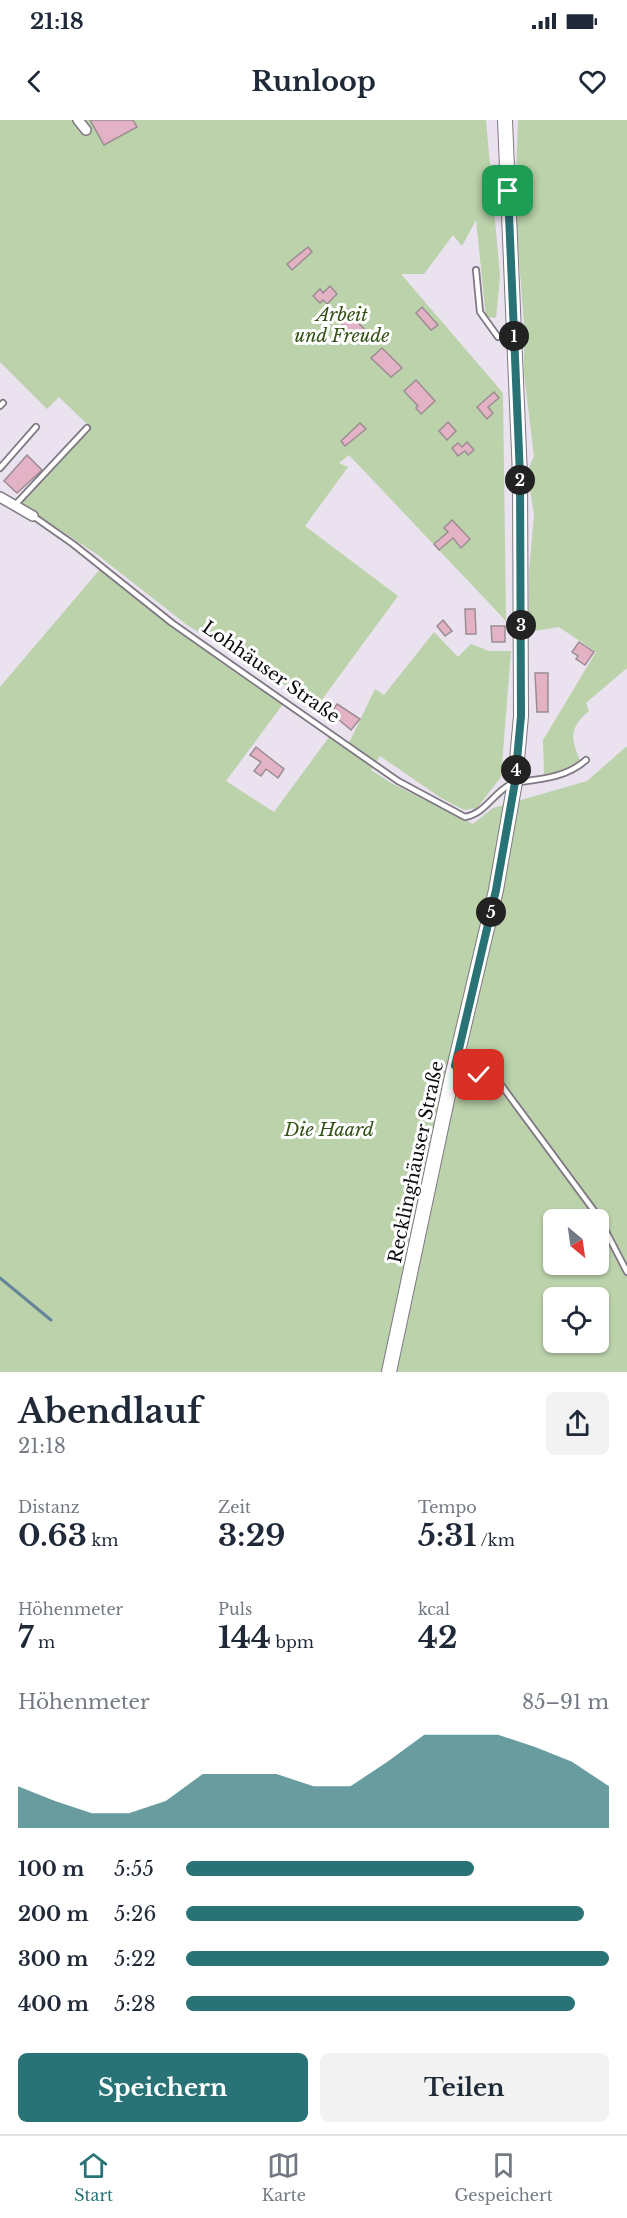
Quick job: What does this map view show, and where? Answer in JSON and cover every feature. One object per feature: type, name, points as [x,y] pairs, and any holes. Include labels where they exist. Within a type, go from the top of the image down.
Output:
[{"type":"main road","name":"Recklinghäuser Straße","points":[[389,1372],[455,1066],[496,890],[515,782],[521,716],[520,476],[505,120]]},
{"type":"street","points":[[78,120],[86,130]]},
{"type":"street","name":"Lohhäuser Straße","points":[[0,496],[33,516]]},
{"type":"lane","points":[[476,270],[480,312],[498,337]]},
{"type":"lane","points":[[0,468],[36,427]]},
{"type":"lane","points":[[15,505],[87,428]]},
{"type":"lane","name":"Lohhäuser Straße","points":[[33,516],[73,544],[172,623],[398,781],[465,817],[475,815],[502,789],[515,782]]},
{"type":"lane","points":[[515,782],[550,779],[579,766],[586,760]]},
{"type":"lane","points":[[455,1066],[499,1082],[598,1216],[627,1272]]},
{"type":"green space","name":"Arbeit und Freude","points":[[0,120],[486,120],[500,276],[496,318],[486,317],[476,220],[462,246],[453,235],[424,274],[401,274],[503,393],[506,621],[349,455],[339,463],[348,467],[305,526],[398,596],[318,705],[280,682],[272,670],[237,657],[187,625],[95,553],[20,504],[91,428],[59,397],[47,409],[0,362]]},
{"type":"green space","points":[[518,120],[627,120],[627,668],[586,703],[589,711],[581,718],[573,737],[583,768],[544,774],[543,740],[596,652],[559,627],[529,632],[529,572],[534,514],[527,472],[534,456],[524,374],[524,325],[515,205]]},
{"type":"green space","name":"Die Haard","points":[[101,568],[171,626],[283,704],[226,781],[274,812],[329,737],[347,747],[375,689],[384,695],[434,632],[458,657],[471,644],[489,651],[511,651],[501,777],[477,808],[464,810],[441,798],[380,756],[371,770],[391,783],[473,824],[493,808],[587,781],[627,746],[627,1372],[0,1372],[0,687]]},
{"type":"building","points":[[90,120],[133,120],[137,127],[104,145]]},
{"type":"building","points":[[308,247],[312,252],[292,270],[287,264]]},
{"type":"building","points":[[330,286],[337,294],[327,304],[323,300],[320,303],[313,296],[320,289],[323,293]]},
{"type":"building","points":[[422,307],[438,325],[431,330],[416,313]]},
{"type":"building","points":[[349,309],[354,314],[352,316],[365,330],[355,339],[338,320]]},
{"type":"building","points":[[382,348],[402,368],[391,377],[371,358]]},
{"type":"building","points":[[416,380],[435,401],[421,414],[416,408],[418,406],[404,391]]},
{"type":"building","points":[[494,392],[499,398],[488,407],[493,413],[487,419],[477,407]]},
{"type":"building","points":[[448,422],[456,431],[447,440],[439,431]]},
{"type":"building","points":[[360,423],[366,429],[345,446],[341,441]]},
{"type":"building","points":[[467,442],[474,450],[468,455],[465,451],[458,456],[452,448],[458,443],[462,447]]},
{"type":"building","points":[[27,455],[42,470],[17,493],[4,481]]},
{"type":"building","points":[[452,520],[470,539],[461,548],[453,538],[439,550],[434,544],[448,532],[444,528]]},
{"type":"building","points":[[465,609],[475,609],[476,634],[466,634]]},
{"type":"building","points":[[443,620],[452,631],[445,636],[437,626]]},
{"type":"building","points":[[491,626],[505,626],[505,642],[492,642]]},
{"type":"building","points":[[579,642],[594,652],[585,665],[576,659],[578,656],[572,652]]},
{"type":"building","points":[[535,673],[548,673],[548,712],[537,712]]},
{"type":"building","points":[[337,704],[360,719],[351,730],[331,713]]},
{"type":"building","points":[[256,747],[284,769],[278,778],[266,769],[261,776],[254,771],[261,762],[250,755]]},
{"type":"waterway","points":[[0,1278],[51,1320]]},
{"type":"route","points":[[479,1075],[455,1066],[496,890],[515,782],[521,716],[520,476],[508,191]]}]
